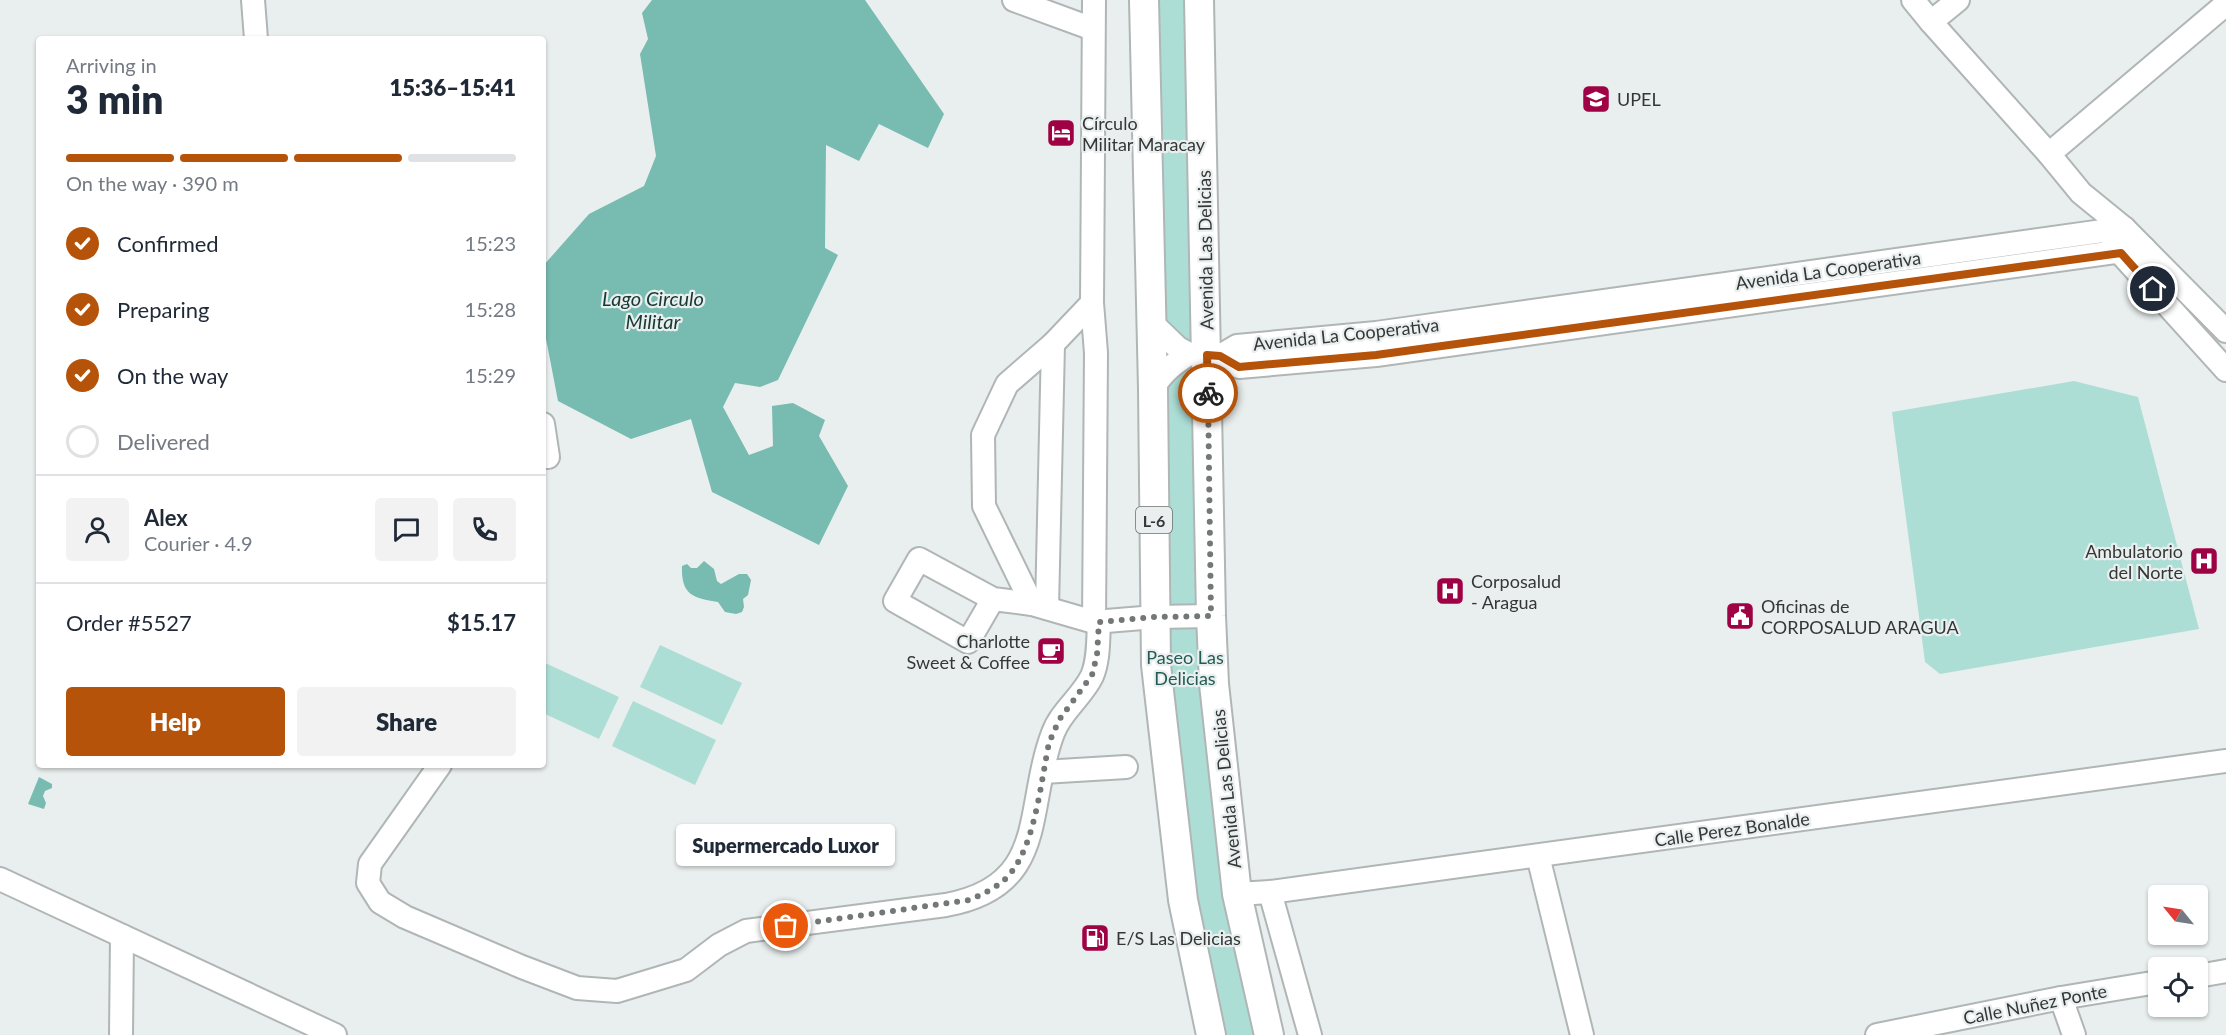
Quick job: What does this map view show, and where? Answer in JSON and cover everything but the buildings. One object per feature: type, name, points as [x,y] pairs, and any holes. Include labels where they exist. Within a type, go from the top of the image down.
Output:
[{"type":"main road","name":"L-6","points":[[1144,0],[1153,389],[1156,665],[1182,900],[1211,1035]]},
{"type":"main road","name":"Avenida Las Delicias","points":[[1199,0],[1214,684],[1237,894],[1269,1035]]},
{"type":"street","points":[[253,0],[256,36]]},
{"type":"street","points":[[1014,0],[1093,29]]},
{"type":"street","points":[[438,768],[370,864],[368,883],[380,902],[405,917],[578,988],[617,991],[686,970],[720,945],[746,931],[970,900],[994,888],[1009,876],[1021,858],[1028,840],[1054,729],[1092,675],[1097,655],[1096,353],[1092,303],[1094,0]]},
{"type":"street","points":[[1913,0],[2049,153],[2080,193],[2101,232],[2226,370]]},
{"type":"street","points":[[1931,22],[1958,0]]},
{"type":"street","points":[[2049,153],[2226,4]]},
{"type":"street","points":[[2080,193],[2124,228],[2226,331]]},
{"type":"street","name":"Avenida La Cooperativa","points":[[1205,355],[1238,345],[1376,333],[2124,228]]},
{"type":"street","name":"Avenida La Cooperativa","points":[[1205,355],[1239,367],[1376,355],[2144,248]]},
{"type":"street","points":[[1039,606],[984,506],[982,435],[1007,384],[1053,344],[1092,303]]},
{"type":"street","points":[[1151,322],[1178,348],[1205,355]]},
{"type":"street","points":[[1039,606],[1053,344]]},
{"type":"street","points":[[1153,389],[1159,377],[1178,361],[1205,355]]},
{"type":"street","points":[[546,444],[548,457],[546,457]]},
{"type":"street","points":[[993,600],[1039,606],[1097,622],[1155,617],[1211,616]]},
{"type":"street","name":"Calle Perez Bonalde","points":[[1237,894],[1270,892],[1539,856],[2226,761]]},
{"type":"street","points":[[1043,772],[1126,767]]},
{"type":"street","points":[[1539,856],[1582,1035]]},
{"type":"street","points":[[0,879],[335,1035]]},
{"type":"street","points":[[1270,892],[1310,1035]]},
{"type":"street","points":[[121,1035],[122,936]]},
{"type":"street","points":[[2208,974],[2226,971]]},
{"type":"street","name":"Calle Nuñez Ponte","points":[[1877,1035],[2061,998],[2148,984]]},
{"type":"street","points":[[2061,998],[2074,1035]]},
{"type":"green space","name":"Paseo Las Delicias","points":[[1144,0],[1199,0],[1211,569],[1269,1035],[1211,1035],[1156,665]]},
{"type":"green space","points":[[2074,381],[2138,397],[2199,629],[1940,674],[1925,662],[1892,412]]},
{"type":"green space","points":[[660,645],[742,683],[722,725],[640,687]]},
{"type":"green space","points":[[546,663],[619,697],[599,739],[546,714]]},
{"type":"green space","points":[[633,701],[716,740],[695,785],[612,746]]},
{"type":"water","name":"Lago Circulo Militar","points":[[652,0],[865,0],[944,114],[928,148],[879,124],[859,161],[826,145],[825,248],[838,255],[778,380],[760,387],[735,383],[723,407],[749,455],[773,446],[772,406],[793,403],[825,420],[819,436],[848,486],[819,545],[712,492],[691,419],[631,439],[558,401],[546,339],[546,263],[589,214],[644,186],[656,156],[640,54],[648,39],[642,13]]},
{"type":"water","points":[[704,561],[714,569],[717,581],[721,584],[739,574],[747,574],[751,580],[748,595],[743,599],[742,612],[736,614],[725,612],[718,602],[702,599],[686,589],[682,566],[687,564],[691,568],[697,568]]},
{"type":"water","points":[[39,777],[52,784],[52,788],[45,791],[43,796],[46,803],[44,809],[28,804]]},
{"type":"way so far","points":[[786,926],[970,900],[994,888],[1009,876],[1021,858],[1028,840],[1054,729],[1092,675],[1097,655],[1099,622],[1155,617],[1211,616],[1208,393]]},
{"type":"place","name":"UPEL","points":[[1596,99]]},
{"type":"place","name":"Círculo Militar Maracay","points":[[1061,133]]},
{"type":"place","name":"Ambulatorio del Norte","points":[[2204,561]]},
{"type":"place","name":"Corposalud - Aragua","points":[[1450,591]]},
{"type":"place","name":"Oficinas de CORPOSALUD ARAGUA","points":[[1740,616]]},
{"type":"place","name":"Charlotte Sweet & Coffee","points":[[1051,651]]},
{"type":"place","name":"Supermercado Luxor","points":[[786,926]]},
{"type":"place","name":"E/S Las Delicias","points":[[1095,938]]},
{"type":"route","points":[[1208,393],[1207,355],[1220,356],[1239,367],[1376,355],[2121,253],[2153,289]]}]
